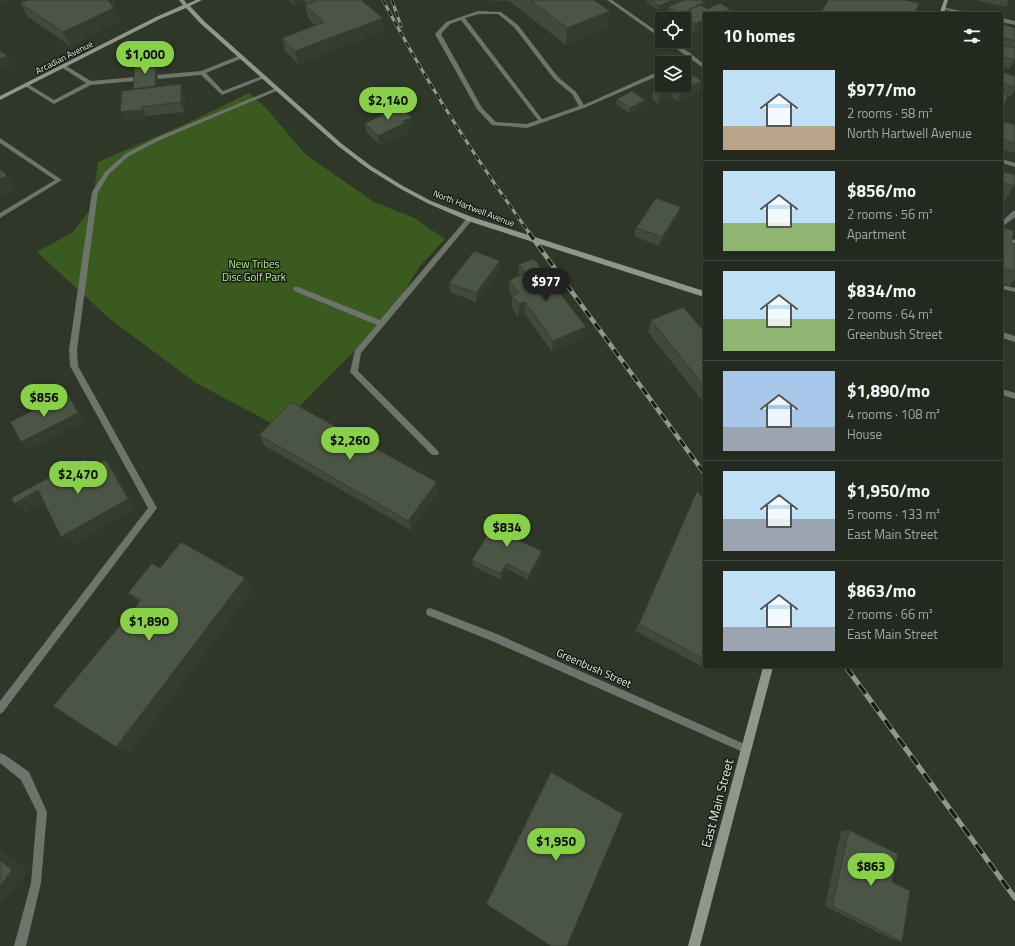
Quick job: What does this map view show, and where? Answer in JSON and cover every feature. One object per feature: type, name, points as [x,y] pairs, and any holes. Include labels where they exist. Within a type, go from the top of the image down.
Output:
[{"type":"street","name":"North Hartwell Avenue","points":[[181,0],[241,57],[340,144],[369,167],[400,187],[429,202],[470,219],[703,294]]},
{"type":"street","name":"Arcadian Avenue","points":[[0,98],[158,18],[200,0]]},
{"type":"street","points":[[609,0],[655,31]]},
{"type":"street","points":[[946,0],[942,11],[954,12]]},
{"type":"street","points":[[582,107],[574,93],[556,78],[516,26],[499,13],[478,12],[448,23],[438,34],[480,109],[494,124],[527,126],[582,107],[655,75]]},
{"type":"street","points":[[462,18],[540,121]]},
{"type":"street","points":[[1003,20],[1015,23]]},
{"type":"street","points":[[678,48],[703,65]]},
{"type":"street","points":[[26,84],[54,102],[90,83],[202,73],[241,57]]},
{"type":"street","points":[[63,66],[90,83]]},
{"type":"street","points":[[202,73],[222,93],[264,77]]},
{"type":"street","points":[[0,709],[153,508],[74,366],[73,350],[95,192],[107,173],[127,155],[158,139],[278,90]]},
{"type":"street","points":[[0,140],[59,180],[0,216]]},
{"type":"street","points":[[1003,161],[1015,165]]},
{"type":"street","points":[[1003,224],[1015,213]]},
{"type":"street","points":[[435,453],[354,372],[358,352],[470,219]]},
{"type":"street","points":[[1003,237],[1015,243]]},
{"type":"street","points":[[1003,287],[1015,290]]},
{"type":"street","points":[[296,289],[382,324]]},
{"type":"street","points":[[1003,335],[1015,339]]},
{"type":"street","points":[[1003,392],[1015,396]]},
{"type":"street","name":"Greenbush Street","points":[[430,612],[494,637],[746,749]]},
{"type":"street","name":"East Main Street","points":[[694,946],[768,668]]},
{"type":"street","points":[[0,758],[25,776],[42,812],[36,883],[20,946]]},
{"type":"green space","name":"New Tribes Disc Golf Park","points":[[249,93],[266,108],[305,154],[374,202],[414,218],[445,239],[420,266],[404,292],[379,326],[279,427],[196,383],[110,319],[37,252],[73,232],[92,207],[98,162],[192,121]]},
{"type":"building","points":[[28,0],[108,0],[114,8],[63,32],[20,3]]},
{"type":"building","points":[[314,0],[361,0],[383,18],[295,51],[282,38],[324,22],[305,5],[316,1]]},
{"type":"building","points":[[530,0],[594,0],[610,11],[567,28]]},
{"type":"building","points":[[650,0],[673,0],[659,6]]},
{"type":"building","points":[[684,0],[701,0],[705,2],[684,12],[677,12],[668,7]]},
{"type":"building","points":[[828,0],[905,0],[919,3],[915,12],[822,12]]},
{"type":"building","points":[[720,3],[730,9],[723,12],[703,12],[703,20],[695,24],[691,22],[691,12],[684,12],[701,5],[707,9]]},
{"type":"building","points":[[1003,24],[1015,28],[1015,41],[1003,37]]},
{"type":"building","points":[[1003,45],[1015,48],[1015,60],[1003,57]]},
{"type":"building","points":[[0,51],[7,56],[0,59]]},
{"type":"building","points":[[156,61],[155,86],[133,89],[135,64]]},
{"type":"building","points":[[1003,72],[1015,76],[1015,87],[1003,83]]},
{"type":"building","points":[[691,74],[702,81],[691,86]]},
{"type":"building","points":[[181,84],[181,102],[142,107],[142,110],[120,112],[122,91]]},
{"type":"building","points":[[632,91],[645,100],[630,108],[617,99]]},
{"type":"building","points":[[656,92],[666,92],[660,95]]},
{"type":"building","points":[[1003,92],[1008,94],[1005,104],[1003,103]]},
{"type":"building","points":[[400,107],[412,118],[403,121],[405,123],[378,136],[365,123]]},
{"type":"building","points":[[1003,121],[1015,125],[1015,143],[1003,139]]},
{"type":"building","points":[[0,169],[7,176],[0,179]]},
{"type":"building","points":[[1003,171],[1015,175],[1014,186],[1003,183]]},
{"type":"building","points":[[656,198],[681,207],[662,237],[636,228]]},
{"type":"building","points":[[1003,227],[1014,231],[1011,243],[1015,244],[1015,272],[1003,267]]},
{"type":"building","points":[[474,251],[500,261],[476,293],[449,283]]},
{"type":"building","points":[[534,259],[586,327],[553,341],[525,302],[519,304],[512,296],[519,293],[509,280],[526,273],[519,264]]},
{"type":"building","points":[[683,307],[703,330],[703,385],[651,320]]},
{"type":"building","points":[[67,393],[78,413],[21,442],[10,422]]},
{"type":"building","points":[[291,402],[437,482],[408,521],[259,435]]},
{"type":"building","points":[[84,459],[90,469],[106,460],[128,499],[61,537],[38,490],[14,504],[11,498]]},
{"type":"building","points":[[697,491],[703,499],[703,658],[639,624]]},
{"type":"building","points":[[507,513],[527,523],[518,540],[542,551],[529,575],[507,564],[500,574],[472,560],[492,528],[497,531]]},
{"type":"building","points":[[181,542],[245,578],[116,747],[53,706],[141,600],[128,593],[152,563],[160,568]]},
{"type":"building","points":[[551,772],[623,814],[567,946],[551,946],[486,904]]},
{"type":"building","points":[[849,830],[898,854],[892,882],[910,891],[902,942],[832,906]]},
{"type":"building","points":[[0,860],[12,870],[0,886]]},
{"type":"railway","points":[[383,0],[399,31],[452,120],[530,234]]},
{"type":"railway","points":[[392,0],[401,26]]},
{"type":"railway","points":[[529,233],[703,472]]},
{"type":"railway","points":[[847,668],[1015,898]]}]
